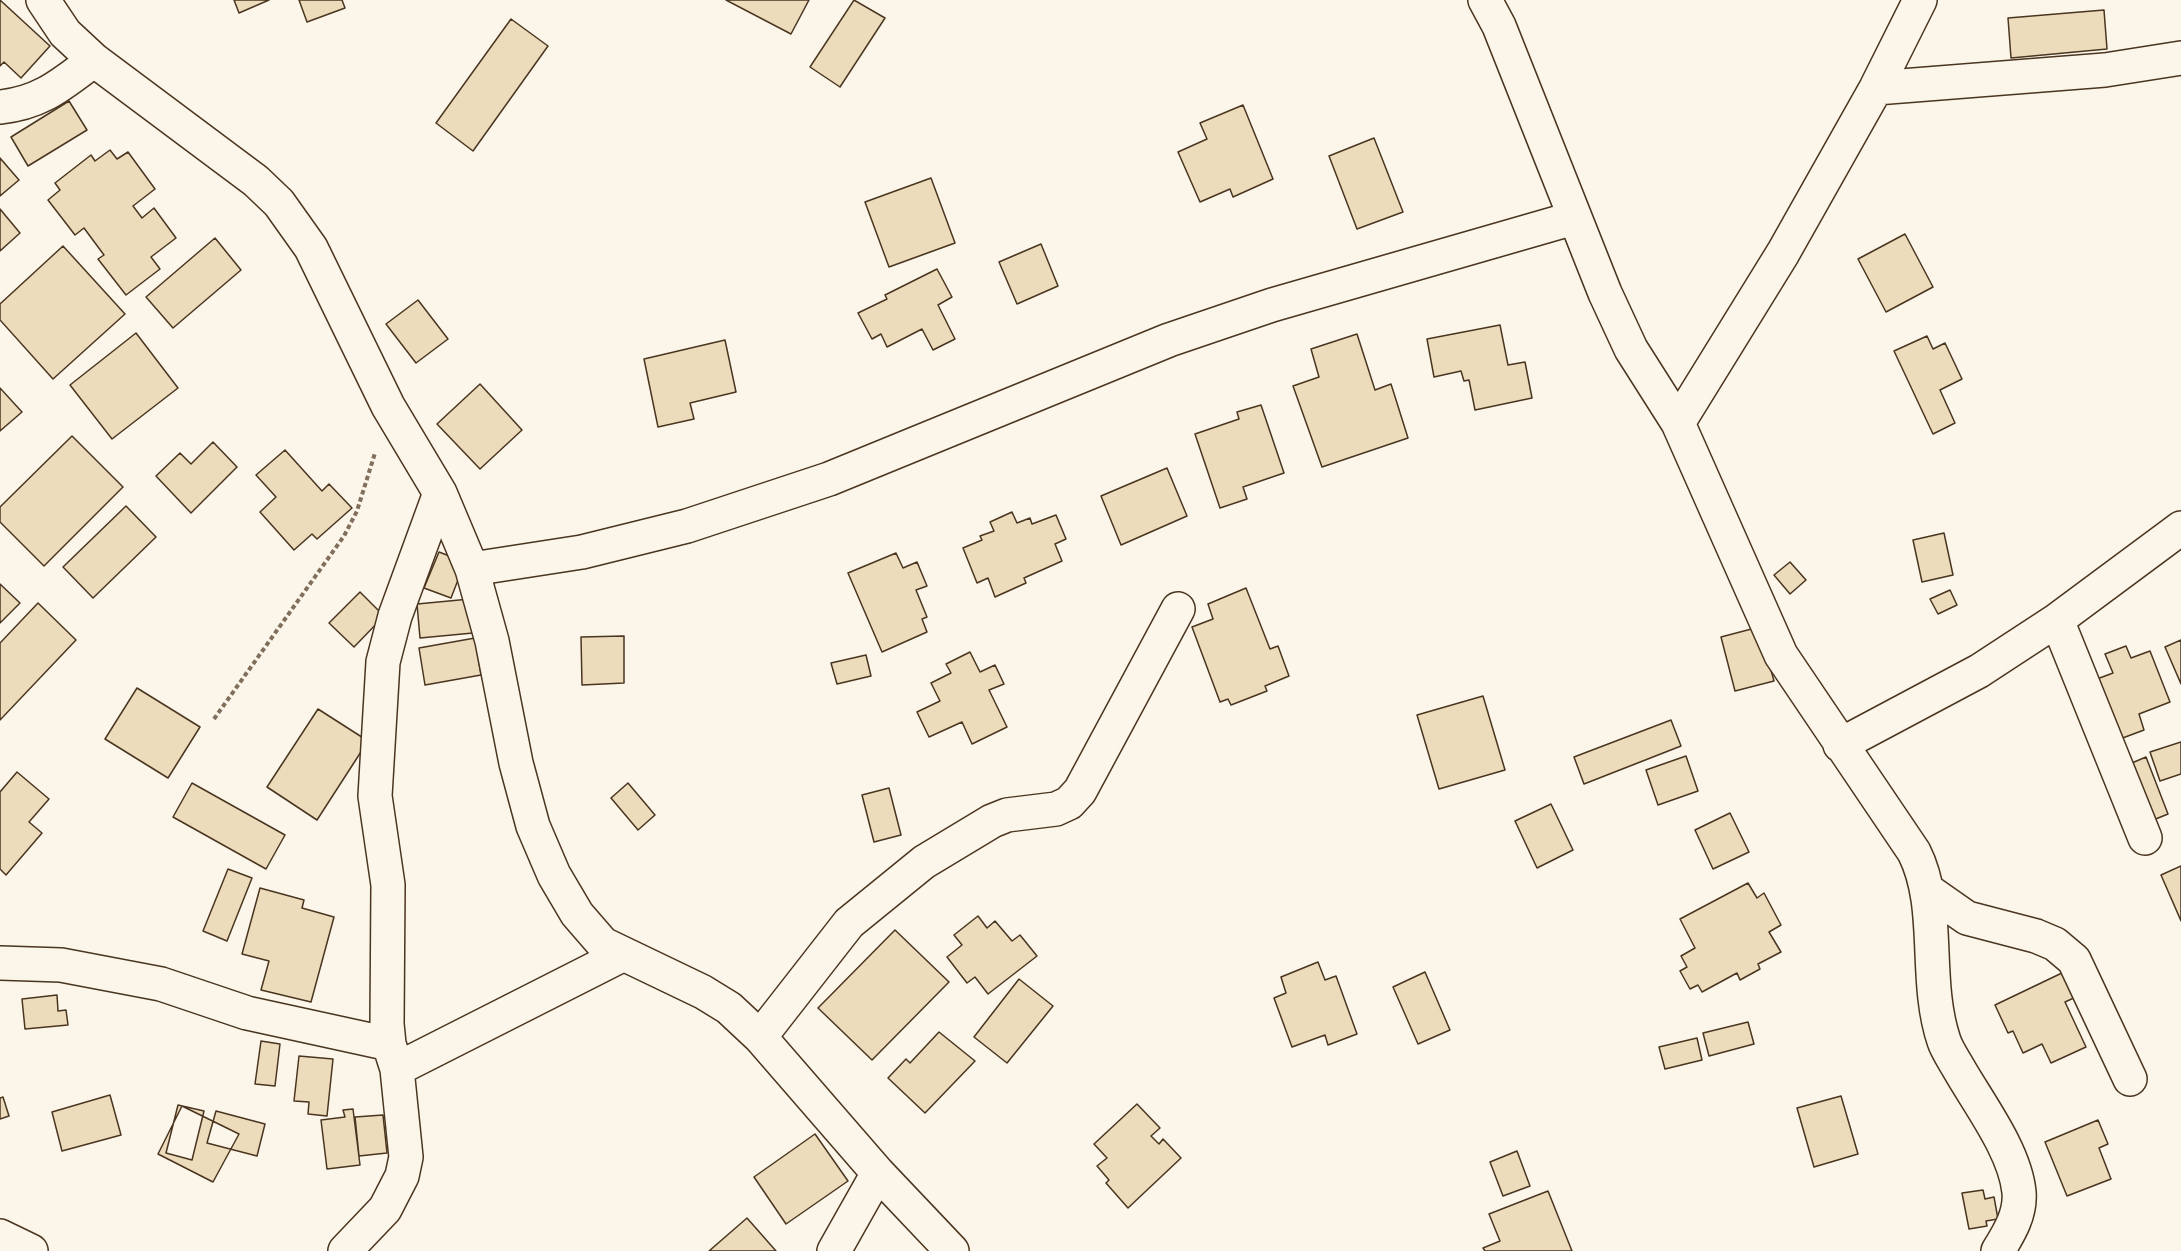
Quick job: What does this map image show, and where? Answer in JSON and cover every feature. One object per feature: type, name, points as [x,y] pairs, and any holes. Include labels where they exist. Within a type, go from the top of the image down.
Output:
[{"type":"street","points":[[43,0],[65,33],[94,60],[256,181],[279,203],[311,248],[388,406],[440,493],[472,569],[492,641],[516,763],[533,826],[554,874],[577,914],[603,944],[703,992],[729,1008],[760,1036],[878,1173],[952,1251]]},
{"type":"street","points":[[1485,0],[1499,26],[1574,218],[1631,349],[1677,423],[1781,655],[1914,852],[1923,869],[1927,890],[1932,987],[1944,1043],[2011,1160],[2019,1193],[2014,1226],[1998,1251]]},
{"type":"street","points":[[1677,423],[1783,253],[1876,88],[1920,0]]},
{"type":"street","points":[[1876,88],[2105,70],[2181,58]]},
{"type":"street","points":[[0,107],[23,105],[51,93],[94,60]]},
{"type":"street","points":[[472,569],[582,552],[687,526],[829,479],[1169,340],[1272,305],[1574,218]]},
{"type":"street","points":[[345,1251],[385,1209],[402,1176],[406,1157],[406,1134],[393,1056],[388,885],[375,796],[383,662],[395,616],[440,493]]},
{"type":"street","points":[[1840,745],[1978,671],[2056,620],[2181,528]]},
{"type":"street","points":[[760,1036],[849,923],[924,862],[992,820],[1006,815],[1056,809],[1069,803],[1080,791],[1178,609]]},
{"type":"street","points":[[2056,620],[2145,838]]},
{"type":"street","points":[[1927,890],[1967,918],[2036,936],[2055,944],[2074,960],[2130,1079]]},
{"type":"street","points":[[0,963],[60,965],[162,984],[247,1013],[393,1056],[624,954]]},
{"type":"street","points":[[834,1251],[878,1173]]},
{"type":"street","points":[[0,1236],[31,1251]]},
{"type":"path","points":[[214,719],[344,536],[357,511],[388,406]]},
{"type":"building","points":[[0,0],[50,46],[21,78],[4,62],[0,66]]},
{"type":"building","points":[[234,0],[269,0],[239,13]]},
{"type":"building","points":[[299,0],[342,0],[345,8],[307,22]]},
{"type":"building","points":[[726,0],[809,0],[791,34]]},
{"type":"building","points":[[854,0],[885,18],[840,87],[810,67]]},
{"type":"building","points":[[2104,10],[2107,49],[2011,58],[2008,18]]},
{"type":"building","points":[[511,19],[548,46],[473,151],[436,123]]},
{"type":"building","points":[[69,101],[87,130],[28,166],[11,137]]},
{"type":"building","points":[[1243,105],[1273,179],[1233,197],[1230,189],[1200,202],[1178,152],[1207,139],[1200,123]]},
{"type":"building","points":[[1374,138],[1403,212],[1357,229],[1329,156]]},
{"type":"building","points":[[110,150],[117,159],[128,152],[155,189],[133,206],[142,218],[154,208],[176,238],[151,257],[160,269],[126,295],[98,259],[104,255],[84,228],[75,235],[48,200],[60,190],[55,183],[91,155],[95,161]]},
{"type":"building","points":[[0,158],[19,180],[0,196]]},
{"type":"building","points":[[931,178],[955,243],[889,267],[865,202]]},
{"type":"building","points":[[0,209],[20,233],[0,251]]},
{"type":"building","points":[[1905,234],[1933,287],[1886,312],[1858,259]]},
{"type":"building","points":[[215,238],[241,270],[173,328],[146,297]]},
{"type":"building","points":[[1041,244],[1058,286],[1017,304],[999,262]]},
{"type":"building","points":[[63,246],[125,314],[53,379],[0,320],[0,304]]},
{"type":"building","points":[[937,269],[952,297],[938,305],[955,339],[933,350],[922,329],[887,347],[881,334],[872,339],[858,313],[887,299],[885,295]]},
{"type":"building","points":[[418,300],[448,339],[416,363],[386,324]]},
{"type":"building","points":[[1500,325],[1508,365],[1525,362],[1532,398],[1475,410],[1469,380],[1464,381],[1461,371],[1434,377],[1427,339]]},
{"type":"building","points":[[136,333],[178,388],[112,439],[70,385]]},
{"type":"building","points":[[1357,334],[1375,390],[1391,384],[1408,438],[1322,467],[1293,386],[1319,377],[1311,349]]},
{"type":"building","points":[[1927,336],[1933,349],[1945,343],[1962,379],[1940,390],[1955,423],[1933,434],[1894,351]]},
{"type":"building","points":[[725,340],[736,392],[690,403],[694,419],[658,427],[644,359]]},
{"type":"building","points":[[480,384],[522,430],[480,469],[437,424]]},
{"type":"building","points":[[0,388],[22,412],[0,431]]},
{"type":"building","points":[[1261,405],[1284,473],[1243,487],[1247,499],[1220,508],[1195,434],[1239,419],[1237,412]]},
{"type":"building","points":[[72,436],[123,487],[44,566],[0,522],[0,507]]},
{"type":"building","points":[[213,442],[237,467],[191,513],[156,476],[180,453],[191,464]]},
{"type":"building","points":[[285,450],[322,491],[329,484],[352,508],[317,539],[312,534],[294,550],[260,512],[276,497],[256,475]]},
{"type":"building","points":[[1167,468],[1187,516],[1121,545],[1101,496]]},
{"type":"building","points":[[126,506],[156,537],[93,598],[63,567]]},
{"type":"building","points":[[1012,512],[1017,523],[1030,518],[1032,524],[1056,515],[1066,539],[1055,544],[1062,561],[1024,578],[1026,583],[995,597],[988,578],[977,583],[963,548],[982,540],[980,536],[994,531],[990,522]]},
{"type":"building","points":[[1944,533],[1953,575],[1922,582],[1913,540]]},
{"type":"building","points":[[439,552],[465,562],[451,598],[424,588]]},
{"type":"building","points":[[896,553],[903,568],[917,562],[927,586],[916,590],[927,617],[922,619],[927,632],[882,652],[848,573]]},
{"type":"building","points":[[1790,562],[1806,580],[1790,594],[1774,575]]},
{"type":"building","points":[[0,584],[20,603],[0,623]]},
{"type":"building","points":[[1246,588],[1270,649],[1278,646],[1289,676],[1265,686],[1267,691],[1231,705],[1228,699],[1220,702],[1192,627],[1213,619],[1208,604]]},
{"type":"building","points":[[1950,590],[1957,605],[1938,614],[1930,599]]},
{"type":"building","points":[[360,592],[384,616],[354,647],[329,623]]},
{"type":"building","points":[[470,599],[473,633],[420,638],[417,604]]},
{"type":"building","points":[[38,603],[76,640],[0,720],[0,643]]},
{"type":"building","points":[[1759,627],[1774,681],[1735,691],[1721,637]]},
{"type":"building","points":[[624,636],[624,683],[582,685],[581,637]]},
{"type":"building","points":[[475,638],[481,675],[425,685],[419,648]]},
{"type":"building","points":[[2181,640],[2181,684],[2165,647]]},
{"type":"building","points":[[2126,646],[2131,658],[2150,651],[2170,702],[2139,714],[2144,730],[2112,742],[2089,682],[2113,673],[2105,654]]},
{"type":"building","points":[[970,652],[980,672],[995,665],[1004,684],[989,690],[1007,727],[972,744],[962,722],[929,737],[917,712],[940,701],[931,683],[951,673],[946,664]]},
{"type":"building","points":[[866,655],[871,676],[837,684],[831,663]]},
{"type":"building","points":[[137,688],[200,727],[168,778],[105,739]]},
{"type":"building","points":[[1483,696],[1505,770],[1439,789],[1417,715]]},
{"type":"building","points":[[318,709],[368,741],[317,820],[267,787]]},
{"type":"building","points":[[1671,720],[1681,746],[1584,784],[1574,757]]},
{"type":"building","points":[[2181,742],[2181,774],[2160,781],[2150,752]]},
{"type":"building","points":[[1686,756],[1698,791],[1658,805],[1646,770]]},
{"type":"building","points":[[2146,757],[2168,814],[2141,825],[2120,768]]},
{"type":"building","points":[[17,772],[49,799],[29,822],[42,833],[6,875],[0,869],[0,792]]},
{"type":"building","points":[[192,783],[285,835],[266,869],[173,817]]},
{"type":"building","points":[[628,783],[655,815],[638,830],[611,798]]},
{"type":"building","points":[[889,788],[901,835],[874,842],[862,795]]},
{"type":"building","points":[[1551,804],[1573,850],[1537,868],[1515,821]]},
{"type":"building","points":[[1730,813],[1749,852],[1713,869],[1695,830]]},
{"type":"building","points":[[2181,866],[2181,921],[2161,875]]},
{"type":"building","points":[[228,869],[252,878],[227,941],[203,931]]},
{"type":"building","points":[[1748,883],[1757,898],[1764,893],[1781,925],[1769,932],[1781,952],[1758,964],[1760,969],[1740,980],[1737,973],[1702,992],[1698,985],[1690,989],[1680,971],[1687,967],[1681,956],[1695,948],[1680,919]]},
{"type":"building","points":[[260,888],[304,900],[302,908],[334,917],[311,1002],[261,990],[269,961],[242,954]]},
{"type":"building","points":[[978,916],[987,928],[995,921],[1012,941],[1020,935],[1037,956],[988,994],[975,977],[967,983],[947,957],[962,945],[954,935]]},
{"type":"building","points":[[895,930],[949,982],[872,1060],[818,1008]]},
{"type":"building","points":[[1318,962],[1325,980],[1336,976],[1357,1034],[1328,1045],[1325,1035],[1292,1047],[1274,998],[1286,993],[1281,977]]},
{"type":"building","points":[[1425,972],[1450,1030],[1418,1044],[1393,987]]},
{"type":"building","points":[[2064,972],[2076,997],[2065,1002],[2086,1047],[2051,1063],[2042,1044],[2023,1053],[2013,1031],[2008,1033],[1995,1005]]},
{"type":"building","points":[[1019,979],[1053,1006],[1007,1063],[974,1037]]},
{"type":"building","points":[[57,995],[58,1011],[66,1010],[68,1025],[25,1029],[22,999]]},
{"type":"building","points":[[1748,1022],[1754,1044],[1709,1056],[1703,1033]]},
{"type":"building","points":[[939,1032],[975,1061],[925,1113],[888,1078],[906,1059],[910,1063]]},
{"type":"building","points":[[1697,1038],[1702,1060],[1665,1069],[1659,1047]]},
{"type":"building","points":[[261,1041],[280,1044],[275,1086],[255,1084]]},
{"type":"building","points":[[299,1056],[333,1059],[327,1116],[308,1114],[309,1102],[294,1101]]},
{"type":"building","points":[[110,1095],[121,1135],[62,1151],[52,1112]]},
{"type":"building","points":[[1841,1096],[1858,1154],[1814,1167],[1797,1108]]},
{"type":"building","points":[[3,1097],[9,1116],[0,1119],[0,1098]]},
{"type":"building","points":[[1137,1104],[1160,1128],[1151,1136],[1159,1144],[1163,1139],[1181,1158],[1128,1208],[1106,1183],[1109,1180],[1097,1166],[1107,1158],[1094,1144]]},
{"type":"building","points":[[178,1105],[204,1111],[192,1160],[166,1153]]},
{"type":"building","points":[[182,1106],[239,1134],[213,1182],[158,1154]]},
{"type":"building","points":[[353,1109],[360,1165],[327,1169],[321,1120],[345,1117],[343,1110]]},
{"type":"building","points":[[216,1111],[265,1124],[257,1156],[207,1143]]},
{"type":"building","points":[[383,1115],[387,1153],[359,1156],[355,1117]]},
{"type":"building","points":[[2098,1120],[2108,1144],[2099,1148],[2111,1179],[2067,1196],[2045,1142]]},
{"type":"building","points":[[815,1134],[848,1181],[786,1224],[754,1177]]},
{"type":"building","points":[[1517,1151],[1530,1186],[1503,1196],[1490,1162]]},
{"type":"building","points":[[1983,1190],[1985,1199],[1994,1197],[1998,1219],[1986,1221],[1987,1226],[1969,1229],[1962,1193]]},
{"type":"building","points":[[1548,1191],[1572,1251],[1485,1251],[1483,1248],[1500,1241],[1489,1214]]},
{"type":"building","points":[[747,1218],[776,1251],[709,1251]]}]
